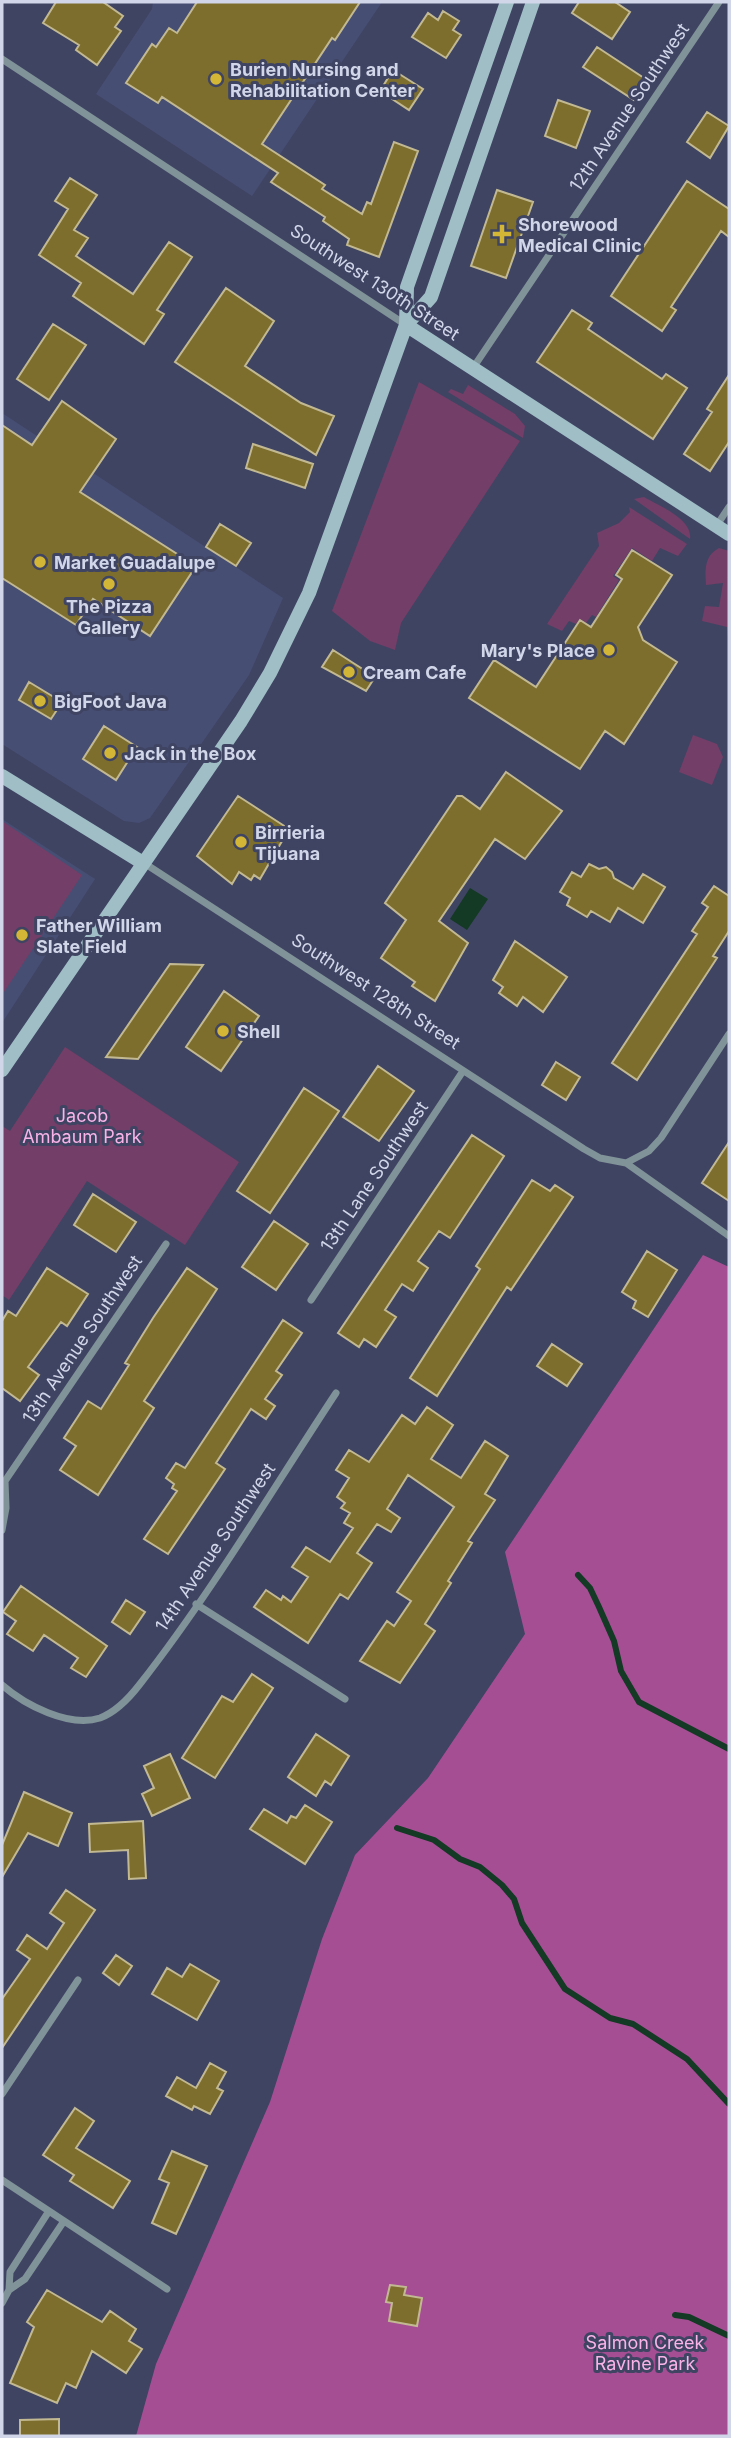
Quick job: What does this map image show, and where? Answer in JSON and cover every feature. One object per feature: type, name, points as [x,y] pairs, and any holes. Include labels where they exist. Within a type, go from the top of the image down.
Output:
[{"type":"main road","points":[[2,1070],[242,721],[287,640],[328,542],[406,325],[407,287],[507,2]]},
{"type":"main road","points":[[406,325],[431,297],[533,2]]},
{"type":"main road","name":"Southwest 130th Street","points":[[406,325],[723,530]]},
{"type":"main road","name":"Southwest 128th Street","points":[[2,776],[143,863]]},
{"type":"street","name":"12th Avenue Southwest","points":[[472,369],[719,2]]},
{"type":"street","name":"Southwest 130th Street","points":[[2,58],[406,325]]},
{"type":"street","points":[[723,530],[729,507]]},
{"type":"street","name":"Southwest 128th Street","points":[[143,863],[600,1158],[626,1163],[729,1236]]},
{"type":"street","points":[[626,1163],[649,1151],[661,1138],[729,1034]]},
{"type":"street","name":"13th Lane Southwest","points":[[311,1300],[463,1071]]},
{"type":"street","name":"13th Avenue Southwest","points":[[2,1530],[6,1508],[3,1480],[166,1244]]},
{"type":"street","name":"14th Avenue Southwest","points":[[2,1685],[57,1716],[88,1720],[111,1712],[139,1685],[197,1604],[337,1393]]},
{"type":"street","points":[[197,1604],[345,1699]]},
{"type":"street","points":[[2,2094],[78,1980]]},
{"type":"street","points":[[2,2180],[167,2288]]},
{"type":"street","points":[[9,2290],[9,2272],[49,2211]]},
{"type":"street","points":[[2,2303],[9,2290],[25,2279],[64,2221]]},
{"type":"shaded area","points":[[153,2],[382,2],[252,196],[96,94],[152,9]]},
{"type":"shaded area","points":[[2,413],[283,598],[249,675],[150,818],[139,823],[124,821],[2,744]]},
{"type":"shaded area","name":"Father William Slate Field","points":[[2,819],[95,879],[2,1023]]},
{"type":"shaded area","points":[[470,888],[488,899],[467,930],[450,919]]},
{"type":"green space","points":[[419,382],[520,441],[401,623],[395,650],[370,641],[332,611]]},
{"type":"green space","points":[[468,385],[515,414],[525,426],[523,438],[448,392],[451,389],[463,394]]},
{"type":"green space","points":[[644,497],[681,519],[690,532],[690,539],[634,499]]},
{"type":"green space","points":[[629,507],[687,544],[678,556],[660,548],[652,561],[632,548],[613,576],[619,580],[596,617],[592,615],[586,623],[580,619],[576,624],[569,621],[562,631],[547,624],[599,546],[597,533],[619,523],[630,512]]},
{"type":"green space","points":[[719,548],[729,551],[729,647],[727,627],[702,621],[705,606],[719,607],[723,583],[706,585],[706,564],[710,555]]},
{"type":"green space","points":[[693,735],[717,744],[723,757],[712,785],[679,772]]},
{"type":"green space","name":"Father William Slate Field","points":[[2,821],[82,875],[2,995]]},
{"type":"green space","name":"Jacob Ambaum Park","points":[[65,1047],[239,1162],[185,1245],[87,1181],[9,1300],[2,1295],[2,1126],[10,1131]]},
{"type":"green space","name":"Salmon Creek Ravine Park","points":[[703,1255],[729,1267],[729,2436],[136,2436],[156,2364],[270,2102],[322,1939],[355,1855],[428,1778],[525,1634],[505,1552]]},
{"type":"building","points":[[56,2],[103,2],[123,16],[115,27],[121,31],[97,65],[76,50],[79,45],[43,23]]},
{"type":"building","name":"Burien Nursing and Rehabilitation Center","points":[[197,2],[360,2],[335,40],[332,38],[262,144],[325,185],[322,189],[362,214],[367,202],[371,204],[394,142],[418,151],[379,257],[347,245],[349,239],[323,221],[325,217],[271,182],[278,173],[162,97],[158,103],[126,83],[152,44],[156,47],[169,28],[177,33]]},
{"type":"building","points":[[579,2],[615,2],[630,12],[612,39],[572,13]]},
{"type":"building","points":[[443,11],[459,21],[453,30],[461,35],[446,58],[412,37],[428,13],[438,20]]},
{"type":"building","points":[[597,47],[647,80],[634,100],[583,67]]},
{"type":"building","points":[[393,70],[423,89],[409,110],[380,91]]},
{"type":"building","points":[[558,100],[590,111],[576,148],[545,136]]},
{"type":"building","points":[[707,112],[729,126],[710,158],[687,142]]},
{"type":"building","points":[[70,178],[97,195],[74,230],[88,238],[76,256],[133,294],[169,242],[192,257],[157,310],[164,314],[144,344],[73,296],[81,283],[39,255],[68,209],[55,201]]},
{"type":"building","points":[[687,181],[729,209],[729,237],[721,231],[671,307],[676,310],[662,331],[611,296]]},
{"type":"building","name":"Shorewood Medical Clinic","points":[[497,190],[533,202],[506,278],[471,266]]},
{"type":"building","points":[[226,288],[274,321],[245,366],[301,403],[334,416],[316,455],[175,362]]},
{"type":"building","points":[[572,310],[592,323],[588,329],[662,379],[666,374],[687,388],[653,439],[537,362]]},
{"type":"building","points":[[53,324],[86,345],[49,400],[17,379]]},
{"type":"building","points":[[729,375],[729,442],[710,471],[684,454],[712,412],[707,409]]},
{"type":"building","points":[[62,401],[116,439],[80,492],[196,566],[150,636],[93,599],[76,625],[2,578],[2,425],[32,445]]},
{"type":"building","points":[[253,444],[313,464],[305,488],[246,468]]},
{"type":"building","points":[[220,524],[251,543],[236,566],[206,547]]},
{"type":"building","name":"Mary's Place","points":[[632,550],[672,575],[638,627],[643,640],[677,662],[624,744],[605,731],[580,769],[469,698],[494,660],[536,687],[580,620],[591,627],[622,579],[616,575]]},
{"type":"building","name":"Cream Cafe","points":[[333,650],[375,677],[366,691],[322,667]]},
{"type":"building","name":"BigFoot Java","points":[[29,682],[62,702],[51,719],[19,700]]},
{"type":"building","name":"Jack in the Box","points":[[104,726],[137,747],[116,780],[83,759]]},
{"type":"building","points":[[506,772],[562,811],[525,859],[495,839],[439,921],[468,943],[435,1001],[412,986],[415,982],[381,958],[406,920],[385,903],[457,796],[462,796],[480,809]]},
{"type":"building","name":"Birrieria Tijuana","points":[[238,796],[289,829],[260,879],[254,875],[251,880],[239,872],[232,884],[197,856]]},
{"type":"building","points":[[589,864],[599,869],[606,867],[614,878],[633,889],[643,874],[665,887],[643,923],[618,908],[610,922],[591,911],[587,917],[567,905],[570,898],[560,892],[572,872],[581,877]]},
{"type":"building","points":[[714,886],[729,896],[729,931],[713,956],[717,958],[637,1080],[612,1063],[697,934],[692,931],[708,907],[702,903]]},
{"type":"building","points":[[515,941],[567,977],[543,1012],[523,997],[517,1006],[499,993],[503,987],[493,980]]},
{"type":"building","points":[[170,964],[203,965],[138,1059],[106,1057]]},
{"type":"building","name":"Shell","points":[[224,991],[259,1016],[221,1071],[186,1047]]},
{"type":"building","points":[[556,1062],[580,1077],[566,1100],[542,1085]]},
{"type":"building","points":[[378,1066],[414,1091],[379,1141],[343,1117]]},
{"type":"building","points":[[304,1088],[339,1111],[270,1213],[237,1191]]},
{"type":"building","points":[[472,1135],[504,1156],[450,1238],[439,1231],[418,1261],[428,1268],[413,1291],[402,1284],[385,1310],[396,1317],[376,1347],[364,1339],[359,1347],[338,1333]]},
{"type":"building","points":[[729,1142],[729,1201],[702,1183]]},
{"type":"building","points":[[532,1180],[550,1191],[555,1185],[573,1197],[511,1290],[507,1287],[437,1396],[410,1378],[480,1269],[476,1266]]},
{"type":"building","points":[[93,1194],[136,1222],[116,1252],[74,1225]]},
{"type":"building","points":[[274,1221],[308,1244],[276,1290],[242,1267]]},
{"type":"building","points":[[647,1251],[677,1270],[648,1317],[633,1308],[636,1301],[622,1292]]},
{"type":"building","points":[[47,1268],[88,1294],[67,1326],[61,1322],[28,1367],[39,1375],[20,1401],[2,1388],[2,1321],[8,1311],[16,1316]]},
{"type":"building","points":[[187,1268],[217,1289],[144,1401],[154,1408],[98,1495],[60,1470],[76,1446],[64,1438],[88,1401],[101,1409],[129,1365],[125,1363]]},
{"type":"building","points":[[283,1320],[302,1333],[276,1371],[282,1375],[265,1399],[275,1406],[266,1419],[251,1409],[216,1463],[225,1469],[168,1554],[144,1539],[177,1491],[172,1488],[174,1484],[166,1478],[176,1463],[185,1468]]},
{"type":"building","points":[[552,1344],[582,1364],[567,1386],[537,1366]]},
{"type":"building","points":[[427,1407],[453,1425],[431,1459],[461,1478],[485,1441],[508,1456],[485,1494],[495,1500],[468,1541],[472,1543],[425,1624],[435,1631],[400,1683],[360,1661],[387,1621],[394,1626],[411,1601],[397,1592],[454,1507],[408,1475],[387,1509],[400,1518],[391,1532],[377,1524],[357,1553],[372,1563],[348,1599],[340,1594],[308,1643],[254,1607],[266,1590],[281,1600],[283,1596],[291,1602],[308,1577],[292,1567],[306,1547],[330,1562],[353,1528],[344,1523],[350,1513],[341,1508],[345,1503],[337,1497],[349,1478],[336,1470],[349,1450],[369,1462],[402,1415],[415,1424]]},
{"type":"building","points":[[21,1586],[107,1646],[86,1677],[71,1668],[78,1658],[44,1635],[33,1651],[7,1634],[16,1621],[3,1612]]},
{"type":"building","points":[[126,1600],[145,1612],[130,1634],[112,1622]]},
{"type":"building","points":[[252,1674],[273,1688],[215,1778],[182,1758],[222,1696],[233,1702]]},
{"type":"building","points":[[316,1734],[349,1756],[331,1785],[325,1781],[316,1796],[288,1777]]},
{"type":"building","points":[[170,1754],[190,1798],[152,1816],[142,1794],[154,1788],[144,1766]]},
{"type":"building","points":[[24,1792],[72,1813],[58,1846],[28,1833],[2,1877],[2,1845]]},
{"type":"building","points":[[305,1805],[332,1822],[305,1864],[250,1829],[264,1809],[287,1823],[291,1816],[296,1818]]},
{"type":"building","points":[[143,1821],[146,1878],[129,1879],[128,1850],[90,1852],[89,1824]]},
{"type":"building","points":[[66,1890],[95,1910],[2,2048],[2,1999],[30,1959],[17,1950],[27,1935],[47,1949],[64,1923],[50,1913]]},
{"type":"building","points":[[116,1955],[132,1966],[119,1985],[103,1973]]},
{"type":"building","points":[[190,1964],[219,1981],[197,2020],[152,1994],[167,1968],[182,1977]]},
{"type":"building","points":[[210,2063],[226,2072],[217,2088],[223,2091],[210,2114],[194,2106],[192,2110],[166,2096],[177,2077],[196,2088]]},
{"type":"building","points":[[75,2108],[94,2121],[76,2148],[130,2181],[113,2208],[70,2181],[74,2175],[43,2155]]},
{"type":"building","points":[[172,2151],[207,2166],[176,2234],[152,2223],[169,2183],[159,2179]]},
{"type":"building","points":[[390,2285],[406,2287],[404,2295],[422,2298],[417,2326],[389,2321],[392,2303],[386,2302]]},
{"type":"building","points":[[47,2290],[102,2322],[110,2311],[136,2329],[129,2341],[142,2349],[126,2373],[92,2351],[76,2388],[66,2383],[57,2403],[10,2383],[34,2327],[27,2322]]},
{"type":"building","points":[[59,2419],[59,2436],[20,2436],[20,2420]]},
{"type":"waterway","points":[[578,1575],[590,1588],[614,1641],[621,1671],[639,1702],[729,1749]]},
{"type":"waterway","points":[[397,1828],[434,1840],[460,1859],[480,1867],[502,1885],[514,1899],[522,1923],[565,1989],[610,2018],[633,2024],[687,2059],[729,2104]]},
{"type":"waterway","points":[[675,2315],[689,2317],[729,2336]]},
{"type":"place","name":"Burien Nursing and Rehabilitation Center","points":[[216,79]]},
{"type":"place","name":"Shorewood Medical Clinic","points":[[502,234]]},
{"type":"place","name":"Market Guadalupe","points":[[40,562]]},
{"type":"place","name":"The Pizza Gallery","points":[[109,584]]},
{"type":"place","name":"Mary's Place","points":[[609,650]]},
{"type":"place","name":"Cream Cafe","points":[[349,672]]},
{"type":"place","name":"BigFoot Java","points":[[40,701]]},
{"type":"place","name":"Jack in the Box","points":[[110,753]]},
{"type":"place","name":"Birrieria Tijuana","points":[[241,842]]},
{"type":"place","name":"Father William Slate Field","points":[[22,935]]},
{"type":"place","name":"Shell","points":[[223,1031]]}]
